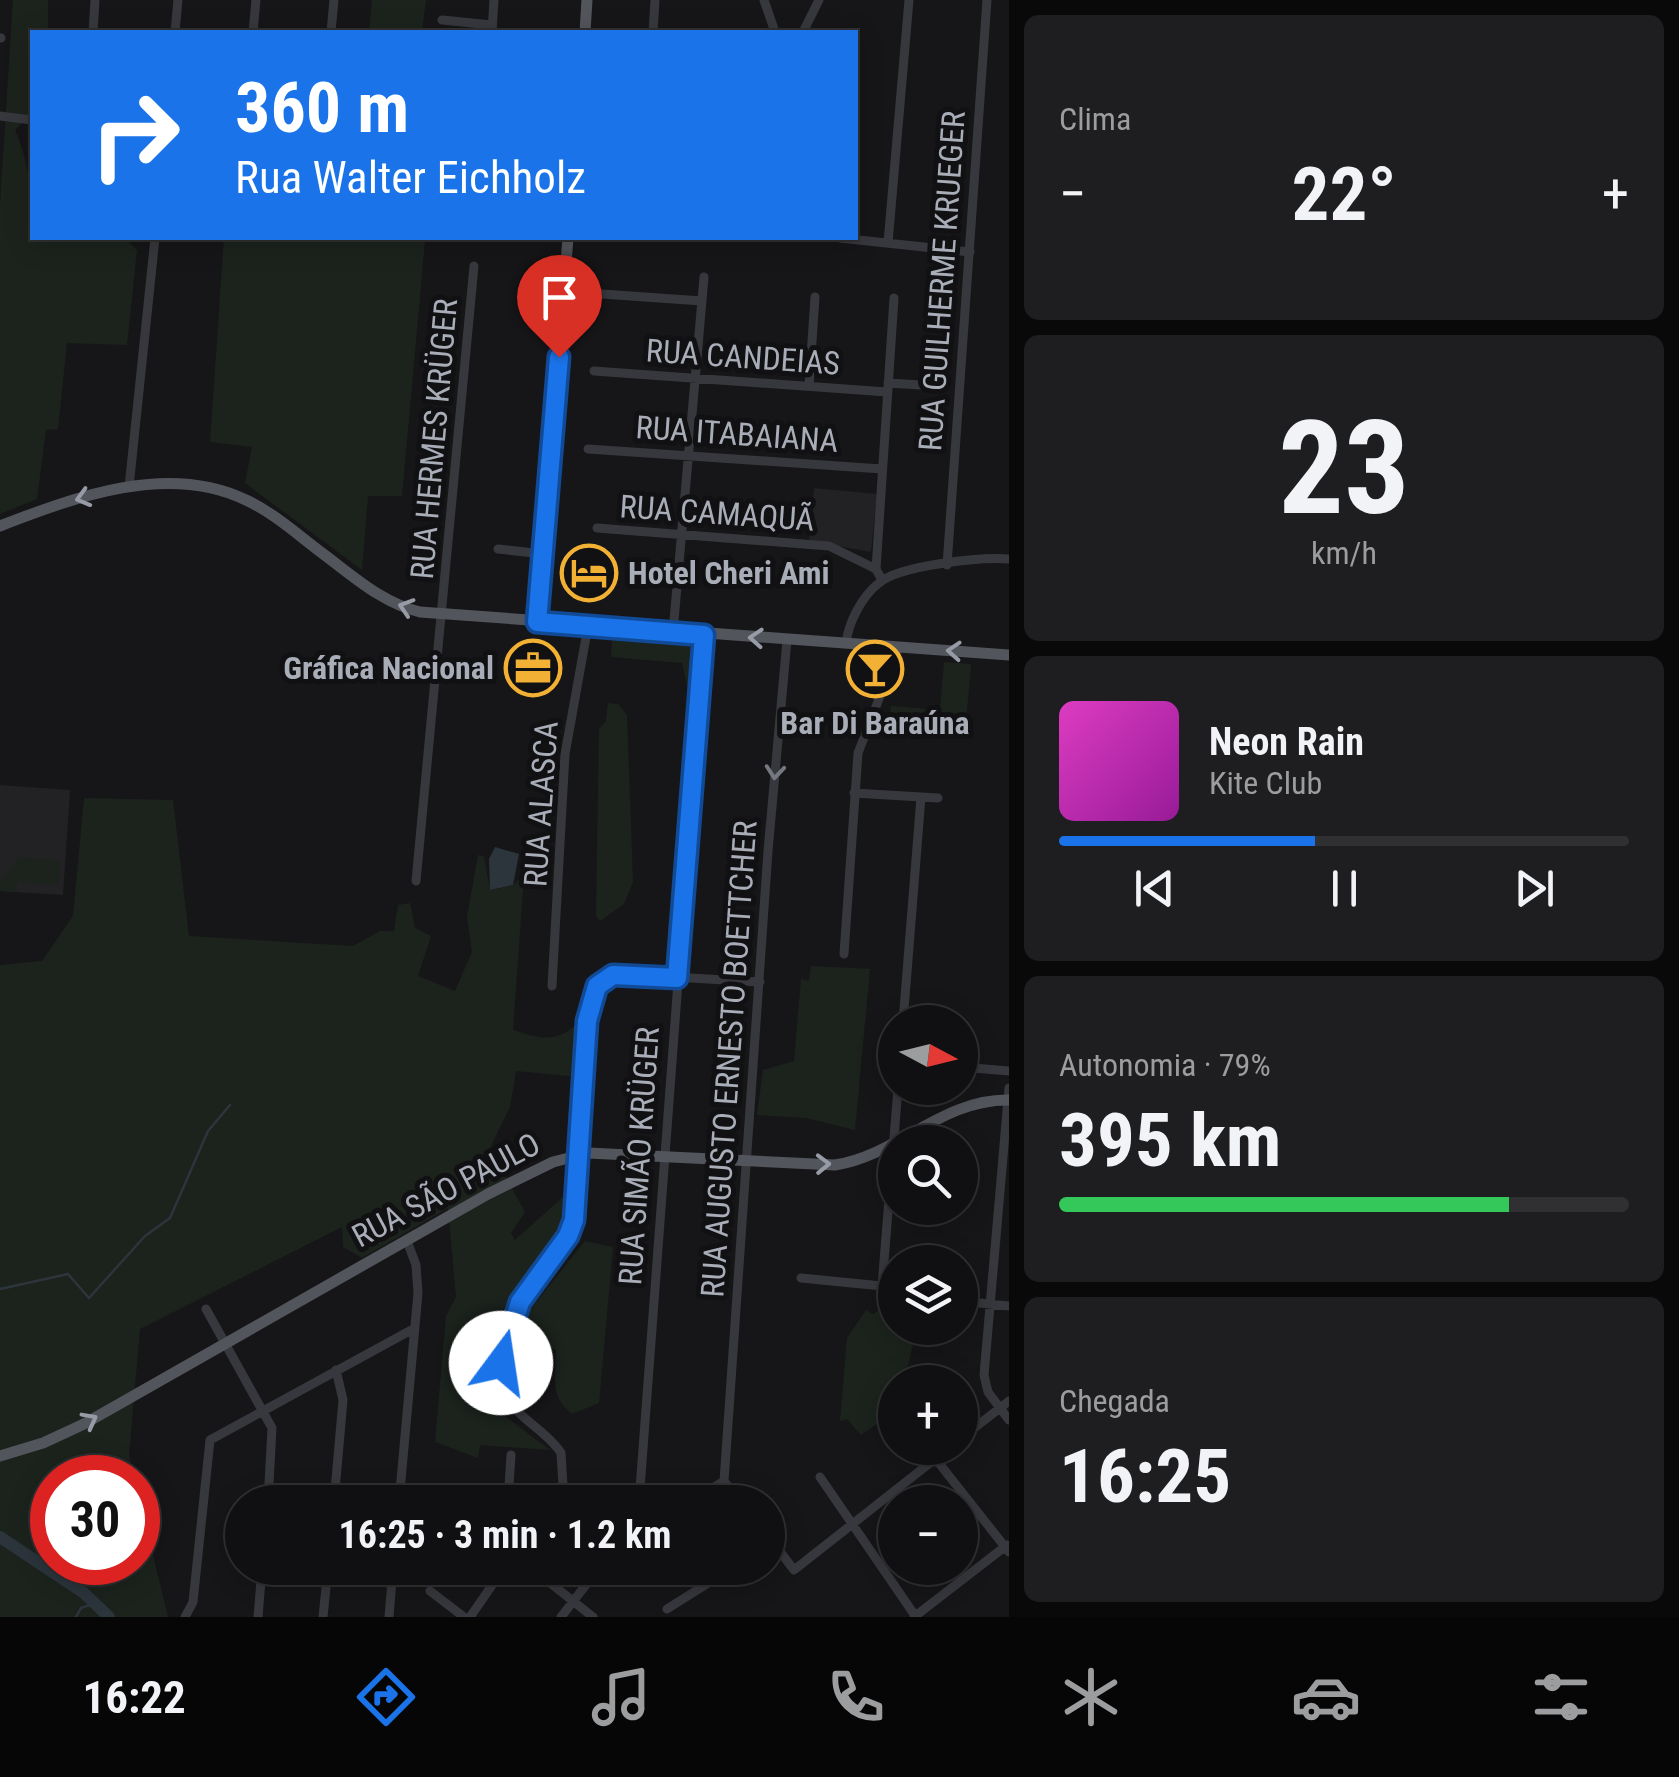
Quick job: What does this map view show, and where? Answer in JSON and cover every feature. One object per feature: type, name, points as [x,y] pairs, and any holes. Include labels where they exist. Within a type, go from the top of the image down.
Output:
[{"type":"main road","points":[[585,30],[588,0]]},
{"type":"main road","points":[[537,622],[568,240]]},
{"type":"main road","points":[[0,526],[80,498],[130,487],[197,486],[234,495],[262,509],[390,602],[442,615],[1009,655]]},
{"type":"main road","name":"RUA SÃO PAULO","points":[[923,1125],[950,1110],[1008,1100]]},
{"type":"main road","name":"RUA SÃO PAULO","points":[[0,1456],[43,1443],[84,1424],[514,1180],[578,1155],[835,1164],[878,1150]]},
{"type":"street","points":[[93,30],[95,0]]},
{"type":"street","points":[[174,30],[178,0]]},
{"type":"street","points":[[253,30],[256,0]]},
{"type":"street","points":[[331,30],[334,0]]},
{"type":"street","points":[[442,20],[492,29],[494,0]]},
{"type":"street","points":[[653,30],[656,0]]},
{"type":"street","points":[[764,0],[774,30]]},
{"type":"street","points":[[804,30],[819,0]]},
{"type":"street","points":[[888,243],[909,0]]},
{"type":"street","name":"RUA GUILHERME KRUEGER","points":[[948,565],[987,0]]},
{"type":"street","points":[[0,116],[30,120]]},
{"type":"street","points":[[130,487],[155,240]]},
{"type":"street","points":[[858,240],[970,252]]},
{"type":"street","name":"RUA HERMES KRÜGER","points":[[416,881],[474,266]]},
{"type":"street","points":[[672,632],[704,277]]},
{"type":"street","points":[[602,294],[702,301]]},
{"type":"street","points":[[809,386],[815,296]]},
{"type":"street","points":[[882,580],[876,569],[894,298]]},
{"type":"street","name":"RUA CANDEIAS","points":[[594,371],[809,386],[921,385]]},
{"type":"street","name":"RUA ITABAIANA","points":[[588,450],[882,468]]},
{"type":"street","name":"RUA CAMAQUÃ","points":[[597,528],[829,546],[876,569]]},
{"type":"street","points":[[498,550],[543,554]]},
{"type":"street","points":[[846,644],[854,617],[882,580],[948,565],[1009,559]]},
{"type":"street","name":"RUA ALASCA","points":[[552,986],[565,754],[588,626]]},
{"type":"street","name":"RUA SIMÃO KRÜGER","points":[[640,1485],[704,635]]},
{"type":"street","name":"RUA AUGUSTO ERNESTO BOETTCHER","points":[[724,1481],[787,640]]},
{"type":"street","points":[[844,954],[860,744],[899,647]]},
{"type":"street","points":[[854,793],[938,798]]},
{"type":"street","points":[[904,1005],[920,797]]},
{"type":"street","points":[[563,1485],[561,1452],[511,1404],[503,1388],[501,1363],[520,1302],[571,1228],[587,1021],[597,986],[613,975],[760,982]]},
{"type":"street","points":[[978,1068],[1009,1072]]},
{"type":"street","points":[[1009,1088],[984,1376],[988,1392],[1009,1420]]},
{"type":"street","points":[[801,1278],[882,1286],[887,1225]]},
{"type":"street","points":[[401,1485],[418,1278],[407,1240]]},
{"type":"street","points":[[978,1303],[1009,1306]]},
{"type":"street","points":[[206,1309],[274,1439],[270,1485]]},
{"type":"street","points":[[185,1617],[193,1602],[207,1446],[214,1436],[415,1328]]},
{"type":"street","points":[[336,1370],[343,1400],[336,1485]]},
{"type":"street","points":[[978,1425],[1009,1400]]},
{"type":"street","points":[[509,1485],[511,1455]]},
{"type":"street","points":[[785,1560],[794,1570],[927,1465]]},
{"type":"street","points":[[820,1478],[915,1617],[1008,1548],[942,1465]]},
{"type":"street","points":[[718,1485],[724,1481],[727,1485]]},
{"type":"street","points":[[258,1617],[261,1585]]},
{"type":"street","points":[[323,1617],[326,1585]]},
{"type":"street","points":[[389,1617],[392,1585]]},
{"type":"street","points":[[430,1591],[467,1617],[491,1585]]},
{"type":"street","points":[[552,1585],[593,1617]]},
{"type":"street","points":[[561,1617],[586,1585]]},
{"type":"street","points":[[667,1609],[705,1585]]},
{"type":"shaded area","points":[[13,0],[48,0],[48,30],[30,30],[30,115],[15,130],[30,183],[30,240],[126,240],[137,250],[127,345],[67,343],[58,429],[46,430],[37,499],[0,514],[0,205]]},
{"type":"shaded area","points":[[372,0],[426,0],[422,30],[369,30]]},
{"type":"shaded area","points":[[224,240],[425,241],[402,496],[368,496],[362,570],[245,483],[252,447],[210,442]]},
{"type":"shaded area","points":[[814,488],[877,494],[871,552],[809,541]]},
{"type":"shaded area","points":[[612,639],[693,646],[689,694],[682,663],[611,657]]},
{"type":"shaded area","points":[[944,662],[971,664],[966,723],[890,717],[891,706],[940,710]]},
{"type":"shaded area","points":[[608,703],[618,704],[627,715],[633,882],[624,904],[600,921],[596,916],[599,729],[606,721]]},
{"type":"shaded area","points":[[0,785],[70,790],[63,895],[0,891]]},
{"type":"shaded area","points":[[84,798],[173,800],[189,936],[353,946],[380,931],[394,931],[398,905],[410,903],[415,928],[431,936],[418,976],[455,991],[472,952],[467,917],[478,855],[484,857],[490,890],[512,886],[524,875],[513,1030],[533,1036],[559,1036],[582,1017],[578,1077],[516,1071],[510,1107],[490,1148],[525,1212],[511,1233],[515,1240],[563,1197],[564,1228],[500,1322],[495,1390],[502,1414],[550,1450],[480,1445],[478,1458],[435,1442],[446,1316],[456,1297],[448,1208],[362,1258],[343,1247],[342,1227],[140,1329],[129,1455],[30,1455],[30,1585],[160,1584],[168,1617],[0,1617],[0,965],[42,961],[73,916]]},
{"type":"shaded area","points":[[495,847],[519,854],[513,885],[490,890],[489,859]]},
{"type":"shaded area","points":[[19,857],[60,860],[59,885],[17,882],[16,892],[0,891],[0,883]]},
{"type":"shaded area","points":[[811,966],[870,969],[855,1130],[806,1118],[757,1115],[763,1070],[794,1061],[801,979],[809,981]]},
{"type":"shaded area","points":[[585,1241],[613,1247],[599,1403],[572,1414],[557,1393],[556,1350],[540,1345],[525,1365],[519,1364],[513,1345],[517,1326]]},
{"type":"shaded area","points":[[866,1310],[873,1314],[878,1310],[878,1345],[913,1345],[908,1365],[878,1365],[878,1424],[861,1435],[847,1419],[840,1421],[847,1338]]},
{"type":"waterway","points":[[0,1289],[68,1274],[89,1298],[145,1236],[170,1218],[208,1131],[230,1105]]},
{"type":"waterway","points":[[0,1537],[84,1593],[109,1617]]},
{"type":"waterway","points":[[76,1617],[81,1608],[95,1603]]},
{"type":"place","name":"Hotel Cheri Ami","points":[[589,573]]},
{"type":"place","name":"Gráfica Nacional","points":[[533,668]]},
{"type":"place","name":"Bar Di Baraúna","points":[[875,669]]},
{"type":"route","points":[[501,1363],[510,1321],[568,1236],[574,1220],[587,1021],[593,994],[602,981],[613,975],[677,978],[704,635],[537,622],[559,357]]}]
